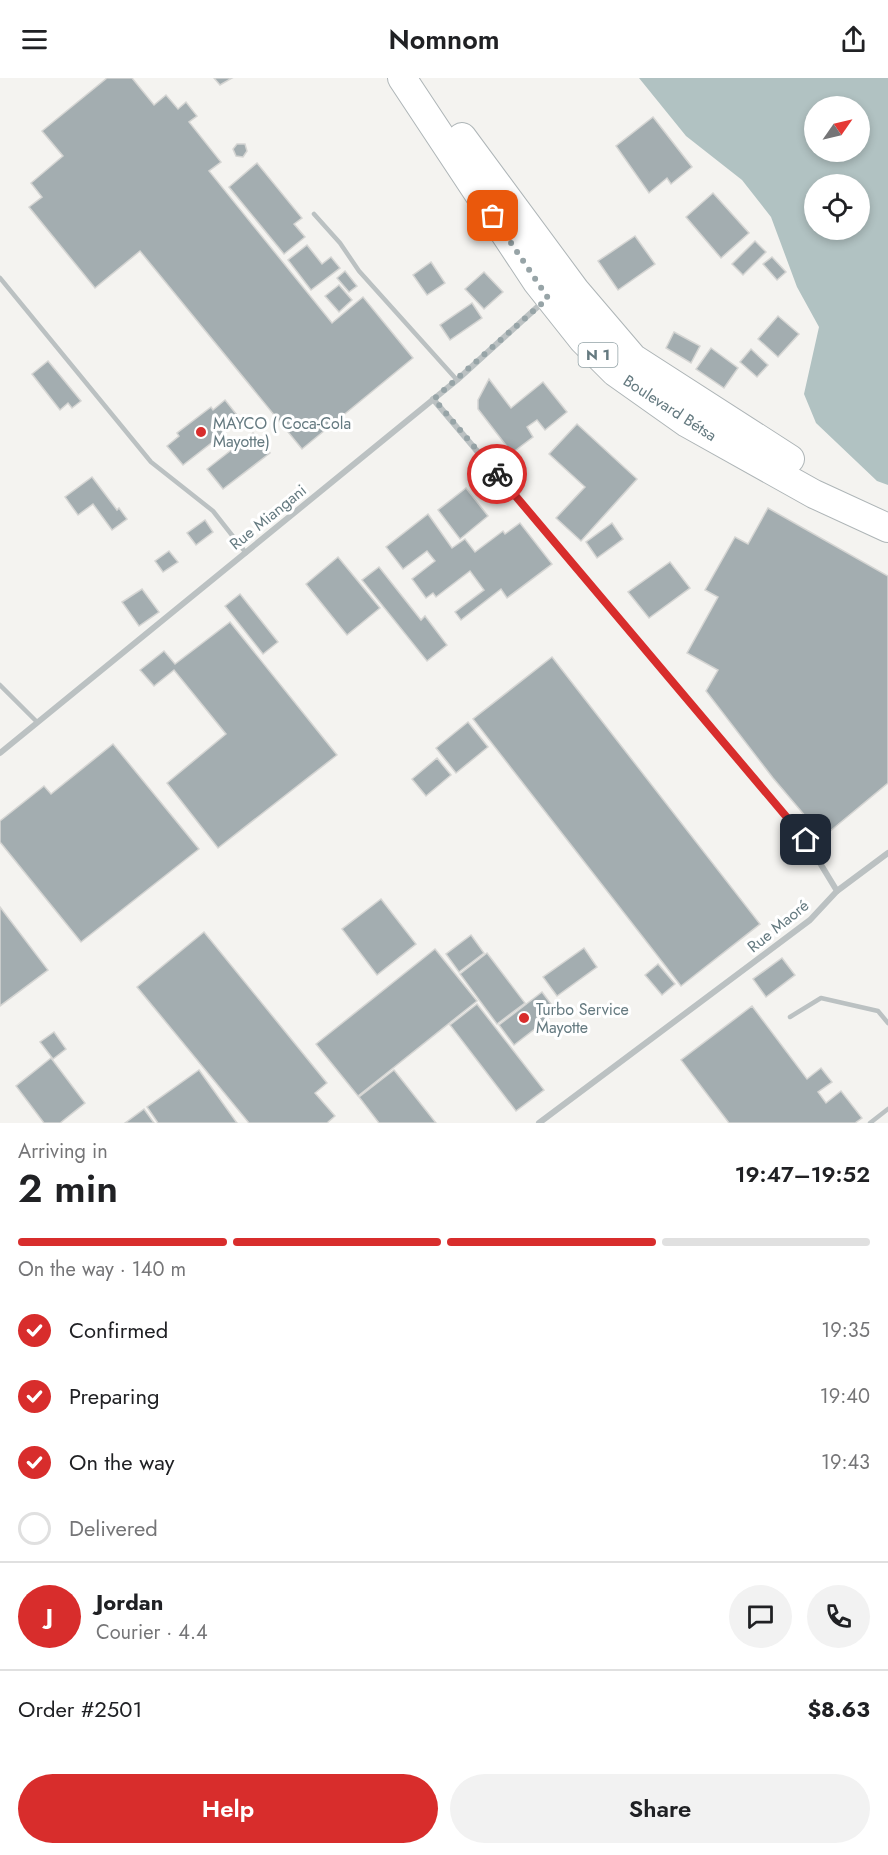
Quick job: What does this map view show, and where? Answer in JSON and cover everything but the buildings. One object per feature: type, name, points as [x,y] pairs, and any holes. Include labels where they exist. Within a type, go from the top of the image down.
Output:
[{"type":"main road","name":"Boulevard Bétsa","points":[[402,78],[575,311],[633,358],[781,454],[843,489],[888,510]]},
{"type":"main road","name":"Boulevard Bétsa","points":[[419,78],[558,289],[583,340],[615,372],[687,423],[814,494],[888,528]]},
{"type":"street","name":"Rue Miangani","points":[[0,753],[36,721],[457,380],[558,289]]},
{"type":"street","points":[[434,399],[806,840],[837,891]]},
{"type":"street","name":"Rue Maoré","points":[[539,1123],[810,921],[837,891],[888,853]]},
{"type":"lane","points":[[314,214],[340,243],[358,271],[457,380]]},
{"type":"lane","points":[[0,278],[151,462],[213,512],[246,553]]},
{"type":"lane","points":[[0,685],[36,721]]},
{"type":"lane","points":[[790,1017],[821,998],[878,1011],[888,1023]]},
{"type":"lane","points":[[870,1123],[888,1109]]},
{"type":"shaded area","points":[[639,78],[888,78],[888,485],[877,481],[816,423],[804,394],[819,327],[797,287],[771,217],[742,180],[686,136]]},
{"type":"way so far","points":[[493,216],[548,298],[434,399],[497,474]]},
{"type":"place","name":"MAYCO ( Coca-Cola Mayotte)","points":[[201,432]]},
{"type":"place","name":"Turbo Service Mayotte","points":[[524,1018]]},
{"type":"route","points":[[497,474],[806,840]]}]
